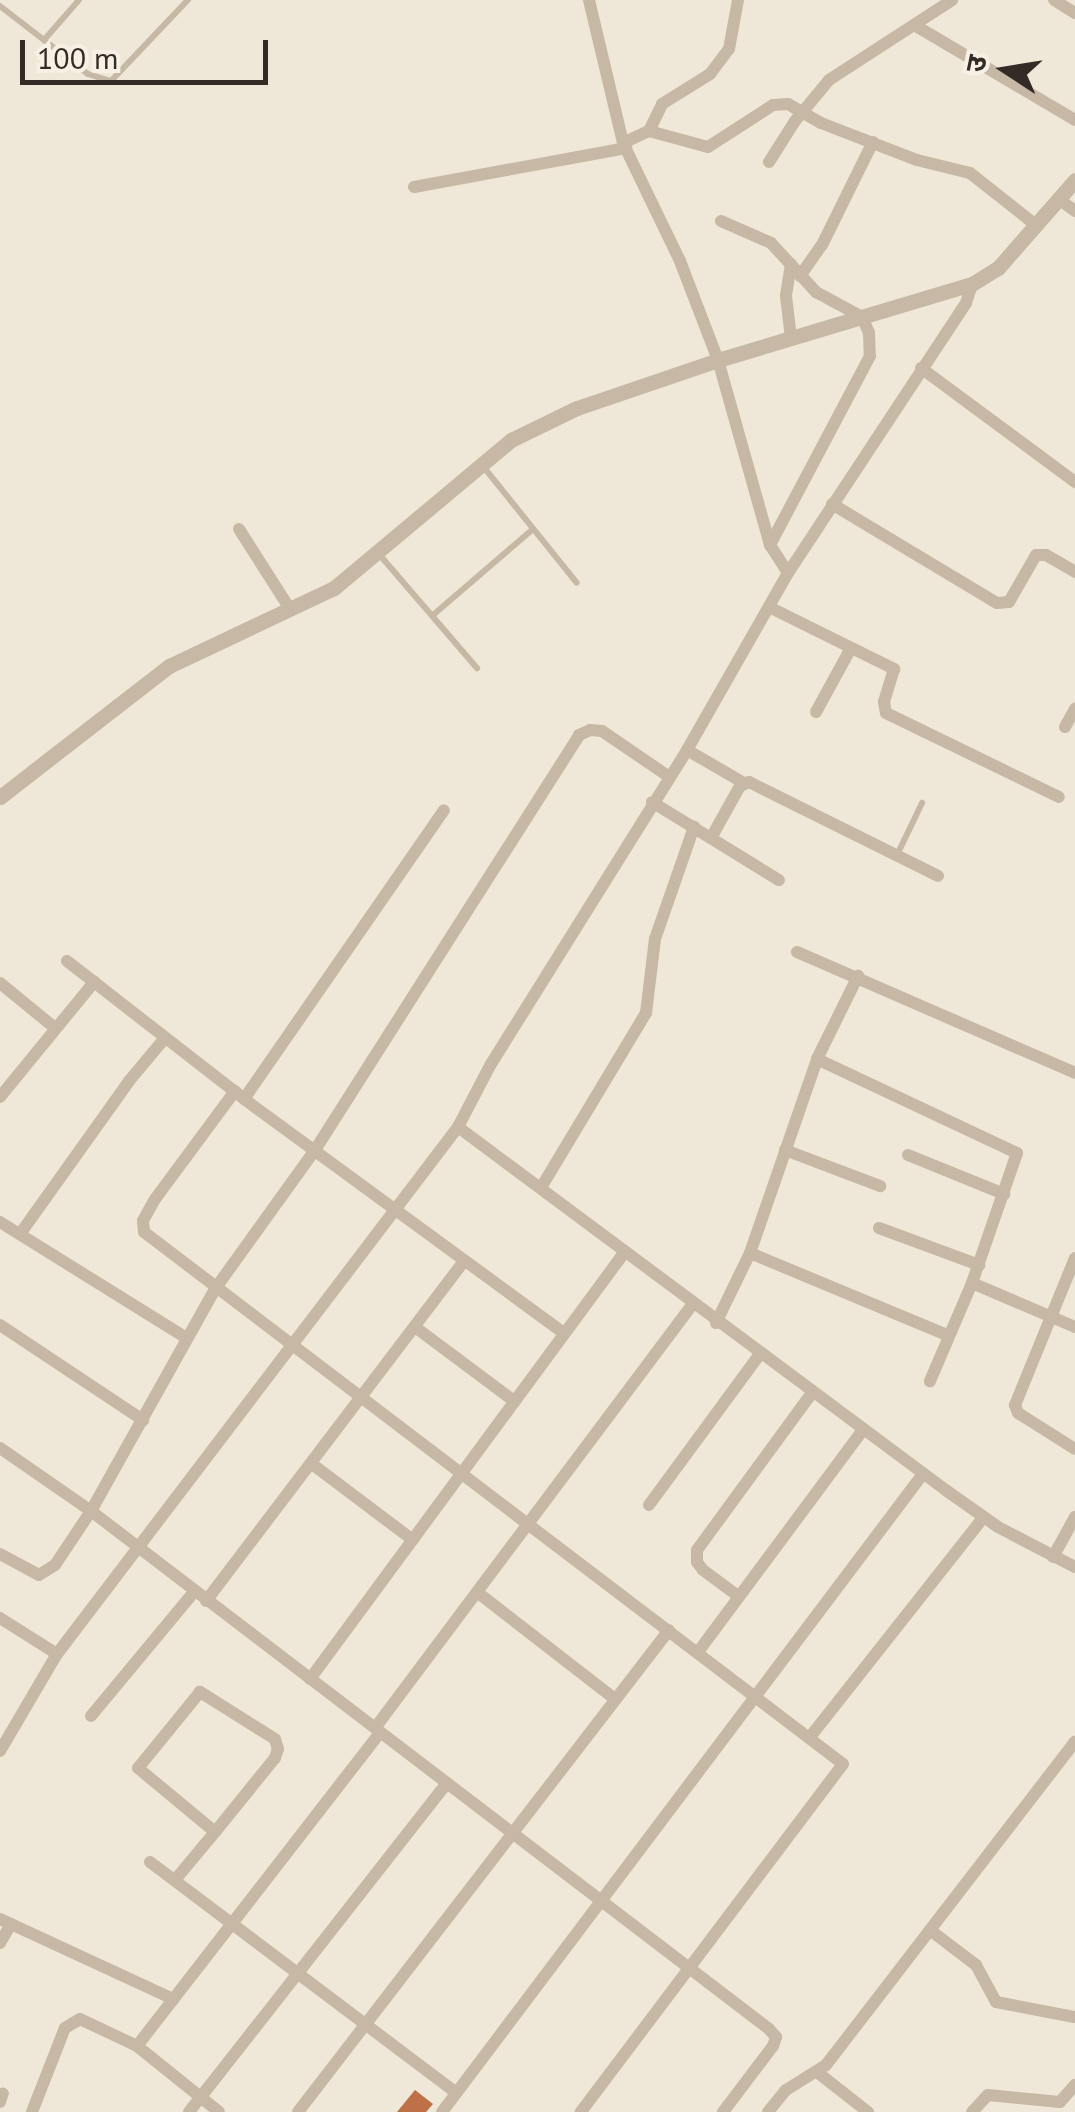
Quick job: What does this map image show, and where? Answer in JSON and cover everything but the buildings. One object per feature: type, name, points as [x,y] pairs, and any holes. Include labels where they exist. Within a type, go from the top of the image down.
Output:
[{"type":"street","points":[[589,0],[623,141],[680,260],[718,360],[770,545],[788,573]]},
{"type":"street","points":[[649,131],[662,104],[710,74],[730,49],[738,0]]},
{"type":"street","points":[[770,162],[828,80],[952,0]]},
{"type":"street","points":[[1054,0],[1075,13]]},
{"type":"street","points":[[916,26],[1075,120]]},
{"type":"street","points":[[414,188],[623,141],[649,131],[708,147],[773,105],[788,104],[801,114],[917,160],[970,174],[1037,226]]},
{"type":"street","points":[[791,338],[786,296],[796,270],[822,244],[872,142]]},
{"type":"street","points":[[0,796],[169,666],[334,588],[511,440],[577,408],[718,360],[972,284],[998,268],[1075,180]]},
{"type":"street","points":[[1060,200],[1075,211]]},
{"type":"street","points":[[721,222],[772,243],[816,292],[862,317],[870,356],[770,545]]},
{"type":"street","points":[[0,1751],[57,1654],[458,1126],[491,1064],[566,950],[668,776],[688,750],[788,573],[966,303],[972,284]]},
{"type":"street","points":[[921,368],[1075,482]]},
{"type":"street","points":[[832,504],[997,603],[1006,605],[1011,599],[1036,555],[1046,555],[1075,572]]},
{"type":"street","points":[[239,529],[290,608]]},
{"type":"street","points":[[769,607],[895,672],[884,702],[886,713],[1059,797]]},
{"type":"street","points":[[816,712],[851,648]]},
{"type":"street","points":[[1065,726],[1075,709]]},
{"type":"street","points":[[0,1554],[44,1575],[91,1511],[215,1289],[315,1150],[579,735],[590,730],[602,731],[668,776]]},
{"type":"street","points":[[688,750],[744,783],[938,876]]},
{"type":"street","points":[[712,838],[744,783]]},
{"type":"street","points":[[652,802],[779,880]]},
{"type":"street","points":[[444,810],[240,1095],[143,1222],[144,1232],[291,1348],[840,1760],[842,1767],[581,2112]]},
{"type":"street","points":[[542,1186],[646,1013],[656,939],[694,827]]},
{"type":"street","points":[[797,952],[1075,1073]]},
{"type":"street","points":[[67,962],[240,1095],[564,1333]]},
{"type":"street","points":[[716,1323],[750,1252],[817,1059],[858,976]]},
{"type":"street","points":[[0,1097],[94,982]]},
{"type":"street","points":[[0,984],[55,1028]]},
{"type":"street","points":[[20,1234],[129,1080],[166,1038]]},
{"type":"street","points":[[817,1059],[1014,1150],[1016,1158],[979,1266],[930,1381]]},
{"type":"street","points":[[458,1126],[542,1186],[716,1323],[923,1474],[984,1517],[1075,1567]]},
{"type":"street","points":[[785,1150],[880,1186]]},
{"type":"street","points":[[908,1155],[1004,1194]]},
{"type":"street","points":[[0,1222],[185,1337]]},
{"type":"street","points":[[879,1228],[979,1266]]},
{"type":"street","points":[[750,1252],[947,1336]]},
{"type":"street","points":[[310,1679],[624,1253]]},
{"type":"street","points":[[1075,1258],[1015,1408],[1075,1449]]},
{"type":"street","points":[[206,1600],[464,1261]]},
{"type":"street","points":[[972,1283],[1075,1328]]},
{"type":"street","points":[[137,2046],[378,1731],[692,1305]]},
{"type":"street","points":[[0,1325],[143,1420]]},
{"type":"street","points":[[415,1327],[514,1402]]},
{"type":"street","points":[[649,1506],[759,1354]]},
{"type":"street","points":[[738,1596],[704,1570],[697,1562],[697,1550],[812,1394]]},
{"type":"street","points":[[698,1652],[863,1430]]},
{"type":"street","points":[[0,1448],[91,1511],[776,2037],[723,2112]]},
{"type":"street","points":[[312,1464],[412,1540]]},
{"type":"street","points":[[442,2112],[923,1474]]},
{"type":"street","points":[[810,1737],[984,1517]]},
{"type":"street","points":[[1053,1556],[1075,1517]]},
{"type":"street","points":[[91,1716],[194,1592]]},
{"type":"street","points":[[477,1592],[615,1699]]},
{"type":"street","points":[[0,1618],[57,1654]]},
{"type":"street","points":[[298,2112],[668,1630]]},
{"type":"street","points":[[175,1880],[214,1832],[278,1748],[275,1739],[200,1692],[138,1768],[214,1832]]},
{"type":"street","points":[[768,2112],[786,2090],[817,2072],[1075,1742]]},
{"type":"street","points":[[189,2112],[447,1784]]},
{"type":"street","points":[[150,1862],[456,2094]]},
{"type":"street","points":[[0,1943],[6,1922],[173,1999]]},
{"type":"street","points":[[930,1930],[976,1965],[996,2002],[1075,2016]]},
{"type":"street","points":[[32,2112],[65,2028],[74,2020],[88,2021],[137,2046],[219,2112]]},
{"type":"street","points":[[817,2072],[868,2112]]},
{"type":"street","points":[[972,2112],[988,2095],[1060,2102],[1075,2084]]},
{"type":"lane","points":[[44,40],[79,0]]},
{"type":"lane","points":[[0,6],[88,74],[110,81],[188,0]]},
{"type":"lane","points":[[482,464],[577,583]]},
{"type":"lane","points":[[433,616],[533,529]]},
{"type":"lane","points":[[377,552],[477,668]]},
{"type":"lane","points":[[896,856],[922,803]]}]
